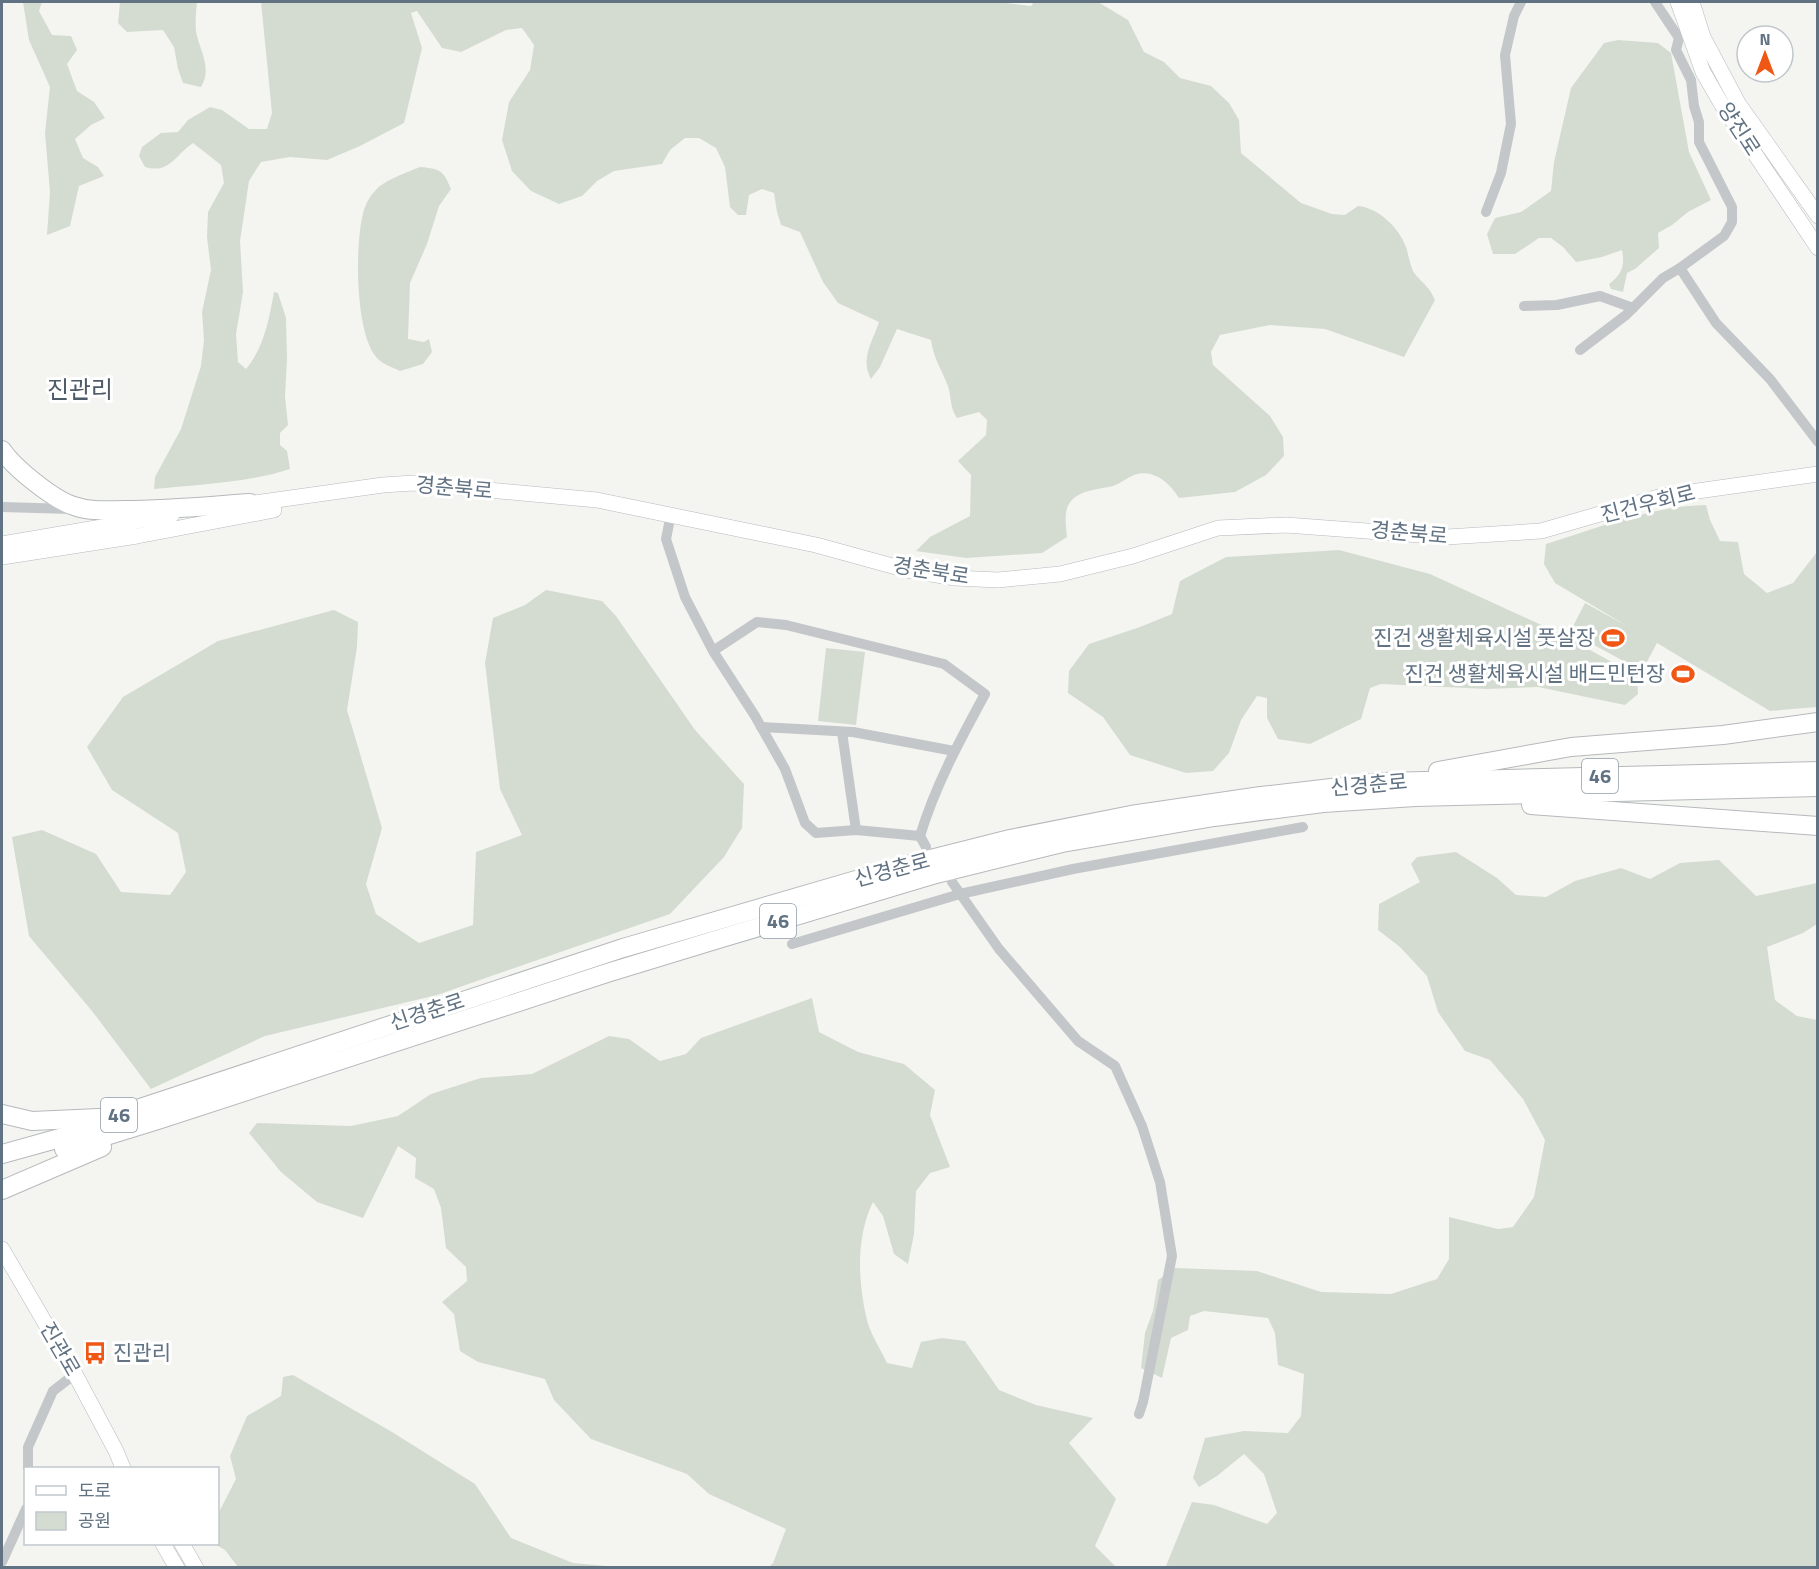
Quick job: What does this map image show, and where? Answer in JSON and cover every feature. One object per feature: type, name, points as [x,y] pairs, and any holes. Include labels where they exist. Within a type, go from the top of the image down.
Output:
[{"type":"highway","points":[[2,450],[9,460],[39,485],[73,506],[95,510],[150,510],[250,503]]},
{"type":"highway","points":[[1383,782],[1571,747],[1723,735],[1818,724]]},
{"type":"highway","name":"신경춘로","points":[[2,1154],[67,1136],[110,1118],[623,948],[911,864],[1010,839],[1131,815],[1261,796],[1383,782],[1818,771]]},
{"type":"highway","name":"신경춘로","points":[[158,1120],[596,976],[936,874],[1062,843],[1214,817],[1323,803],[1415,797],[1818,787]]},
{"type":"highway","points":[[1415,797],[1818,826]]},
{"type":"highway","points":[[2,1114],[32,1121],[110,1118]]},
{"type":"highway","points":[[2,1167],[158,1120]]},
{"type":"highway","name":"46","points":[[3,1189],[87,1154],[158,1120]]},
{"type":"main road","name":"양진로","points":[[1678,2],[1689,36],[1708,80],[1722,105],[1818,248]]},
{"type":"main road","name":"양진로","points":[[1692,2],[1703,37],[1738,103],[1818,216]]},
{"type":"main road","name":"진건우회로","points":[[1480,536],[1541,531],[1662,496],[1818,474]]},
{"type":"main road","name":"경춘북로","points":[[2,544],[250,503],[413,483],[597,500],[816,545],[907,570],[955,578],[998,580],[1060,574],[1133,556],[1218,528],[1286,525],[1447,537],[1480,536]]},
{"type":"main road","name":"경춘북로","points":[[2,557],[137,536],[383,485]]},
{"type":"main road","name":"진관로","points":[[2,1249],[75,1374],[123,1467]]},
{"type":"main road","name":"진관로","points":[[116,1451],[133,1467]]},
{"type":"main road","points":[[164,1545],[177,1568]]},
{"type":"main road","points":[[183,1545],[196,1568]]},
{"type":"street","points":[[1486,212],[1500,173],[1511,124],[1505,55],[1514,16],[1521,2]]},
{"type":"street","points":[[1581,350],[1632,308],[1663,278],[1724,236],[1732,222],[1732,207],[1699,142],[1699,122],[1694,106],[1691,80],[1676,50],[1679,38],[1657,3],[1672,2]]},
{"type":"street","points":[[1680,268],[1716,323],[1770,380],[1818,442]]},
{"type":"street","points":[[1524,306],[1557,305],[1600,296],[1632,308]]},
{"type":"street","points":[[2,507],[95,510]]},
{"type":"street","points":[[671,514],[666,539],[685,597],[712,651],[761,726],[785,769],[805,824],[816,833],[856,830],[920,836]]},
{"type":"street","points":[[712,651],[758,622],[786,624],[944,664],[985,694],[954,751],[929,805],[920,836],[926,847]]},
{"type":"street","points":[[761,726],[842,732],[954,751]]},
{"type":"street","points":[[842,732],[856,830]]},
{"type":"street","points":[[792,944],[960,894],[1073,869],[1303,827]]},
{"type":"street","points":[[952,882],[999,949],[1078,1041],[1115,1066],[1142,1126],[1160,1182],[1172,1256],[1139,1414]]},
{"type":"street","points":[[28,1467],[28,1447],[53,1391],[75,1374]]},
{"type":"street","points":[[2,1562],[24,1513]]},
{"type":"green space","points":[[23,2],[42,2],[39,11],[52,35],[71,36],[77,50],[67,64],[77,91],[94,102],[105,118],[91,125],[75,139],[83,158],[98,167],[104,176],[79,186],[70,226],[47,235],[50,192],[45,133],[50,87],[29,40]]},
{"type":"green space","points":[[120,2],[197,2],[196,31],[206,73],[201,87],[183,83],[174,47],[163,30],[127,32],[118,23]]},
{"type":"green space","points":[[261,2],[999,2],[1031,6],[1034,2],[1098,2],[1128,20],[1144,52],[1164,62],[1180,78],[1211,86],[1229,103],[1239,120],[1241,153],[1301,203],[1332,214],[1345,215],[1358,206],[1373,211],[1387,220],[1403,240],[1413,271],[1435,300],[1404,357],[1325,329],[1270,325],[1220,335],[1211,352],[1213,365],[1270,416],[1283,437],[1284,456],[1266,475],[1235,492],[1179,498],[1160,478],[1141,473],[1113,486],[1085,492],[1075,497],[1067,509],[1067,537],[1042,553],[966,558],[916,551],[930,537],[970,516],[971,475],[958,461],[986,435],[987,420],[979,412],[957,418],[954,414],[948,386],[936,359],[931,340],[897,329],[880,367],[871,379],[867,358],[879,322],[838,303],[823,282],[800,232],[781,225],[774,193],[762,189],[749,195],[746,215],[738,215],[730,207],[725,167],[716,148],[699,138],[685,138],[670,150],[662,164],[614,171],[597,181],[582,196],[559,204],[531,191],[512,171],[502,140],[509,102],[530,70],[534,45],[522,28],[506,30],[461,52],[442,48],[417,11],[411,13],[422,48],[404,123],[327,160],[290,157],[261,162],[249,181],[240,241],[243,292],[236,334],[238,362],[246,369],[252,361],[265,333],[274,292],[278,293],[286,318],[285,396],[288,425],[280,433],[280,445],[287,451],[290,469],[241,480],[154,489],[155,477],[181,429],[201,366],[204,340],[202,312],[211,270],[207,237],[208,212],[224,183],[221,165],[193,143],[166,166],[160,168],[145,167],[139,156],[142,147],[161,133],[178,132],[188,120],[210,107],[222,110],[249,129],[267,129],[272,113]]},
{"type":"green space","points":[[1618,40],[1658,43],[1671,53],[1689,152],[1711,200],[1688,212],[1658,233],[1659,248],[1627,273],[1623,292],[1611,289],[1609,284],[1622,269],[1622,250],[1576,262],[1563,247],[1551,238],[1539,238],[1515,254],[1493,254],[1487,234],[1495,218],[1521,212],[1551,191],[1554,162],[1571,88],[1604,43]]},
{"type":"green space","points":[[420,167],[433,169],[443,174],[451,189],[439,206],[427,244],[410,283],[408,339],[424,342],[429,339],[432,352],[423,364],[400,371],[379,360],[371,349],[365,331],[358,286],[359,240],[361,221],[372,194],[389,180]]},
{"type":"green space","points":[[1706,505],[1720,541],[1738,542],[1744,574],[1767,593],[1793,583],[1817,552],[1817,707],[1770,711],[1657,643],[1642,671],[1570,632],[1585,603],[1627,626],[1555,583],[1544,564],[1546,544],[1665,509]]},
{"type":"green space","points":[[1339,550],[1430,574],[1563,635],[1637,676],[1638,694],[1625,705],[1538,687],[1487,689],[1381,684],[1370,688],[1361,719],[1310,744],[1278,739],[1267,718],[1267,698],[1257,696],[1241,720],[1229,753],[1213,771],[1186,773],[1130,755],[1103,717],[1068,693],[1069,671],[1089,644],[1172,614],[1180,581],[1226,557]]},
{"type":"green space","points":[[546,590],[602,601],[616,616],[695,730],[744,784],[742,828],[724,857],[670,914],[437,995],[265,1036],[151,1089],[92,1011],[29,936],[12,837],[42,830],[96,854],[121,892],[170,895],[186,872],[178,833],[112,790],[87,747],[123,697],[218,641],[334,610],[358,622],[357,647],[347,710],[382,828],[366,884],[376,914],[419,943],[473,925],[476,852],[522,835],[500,789],[485,663],[493,618],[525,605]]},
{"type":"green space","points":[[826,648],[865,652],[856,725],[818,721]]},
{"type":"green space","points":[[1456,852],[1497,878],[1516,895],[1546,897],[1575,881],[1621,868],[1650,879],[1680,863],[1719,860],[1756,896],[1817,883],[1817,924],[1803,933],[1767,947],[1775,1000],[1797,1016],[1817,1020],[1817,1567],[1116,1567],[1166,1566],[1192,1502],[1214,1505],[1267,1524],[1277,1513],[1264,1474],[1244,1454],[1199,1487],[1193,1478],[1205,1438],[1244,1431],[1288,1433],[1301,1416],[1304,1374],[1278,1365],[1275,1333],[1268,1318],[1204,1311],[1190,1316],[1188,1330],[1171,1338],[1162,1378],[1141,1368],[1145,1333],[1153,1311],[1158,1280],[1175,1268],[1257,1271],[1321,1292],[1391,1294],[1437,1279],[1449,1259],[1449,1217],[1498,1229],[1513,1227],[1534,1197],[1545,1140],[1523,1099],[1490,1060],[1465,1051],[1438,1012],[1427,976],[1400,947],[1378,930],[1379,904],[1420,882],[1411,864],[1417,857]]},
{"type":"green space","points":[[812,998],[819,1032],[858,1052],[904,1064],[935,1090],[930,1115],[950,1167],[930,1173],[916,1191],[914,1234],[908,1264],[894,1254],[883,1216],[873,1202],[867,1215],[861,1244],[860,1273],[866,1316],[887,1363],[912,1368],[921,1342],[942,1338],[965,1341],[999,1390],[1036,1405],[1093,1418],[1069,1443],[1116,1499],[1095,1546],[1116,1567],[769,1567],[773,1563],[786,1529],[709,1494],[687,1474],[591,1439],[554,1400],[545,1379],[478,1362],[460,1351],[454,1314],[442,1302],[467,1281],[466,1267],[446,1248],[441,1208],[434,1189],[415,1178],[416,1158],[398,1146],[363,1218],[317,1202],[281,1172],[249,1133],[257,1123],[351,1126],[398,1116],[431,1094],[481,1078],[532,1074],[609,1036],[629,1039],[660,1061],[686,1054],[701,1038]]},
{"type":"green space","points":[[293,1375],[392,1432],[475,1484],[511,1538],[573,1563],[617,1567],[238,1567],[225,1550],[217,1545],[219,1545],[219,1512],[236,1479],[230,1456],[247,1416],[281,1396],[283,1377]]},
{"type":"place","name":"진건 생활체육시설 풋살장","points":[[1613,638]]},
{"type":"place","name":"진건 생활체육시설 배드민턴장","points":[[1683,674]]},
{"type":"place","name":"진관리","points":[[95,1353]]},
{"type":"district","name":"진관리","points":[[80,390]]}]
